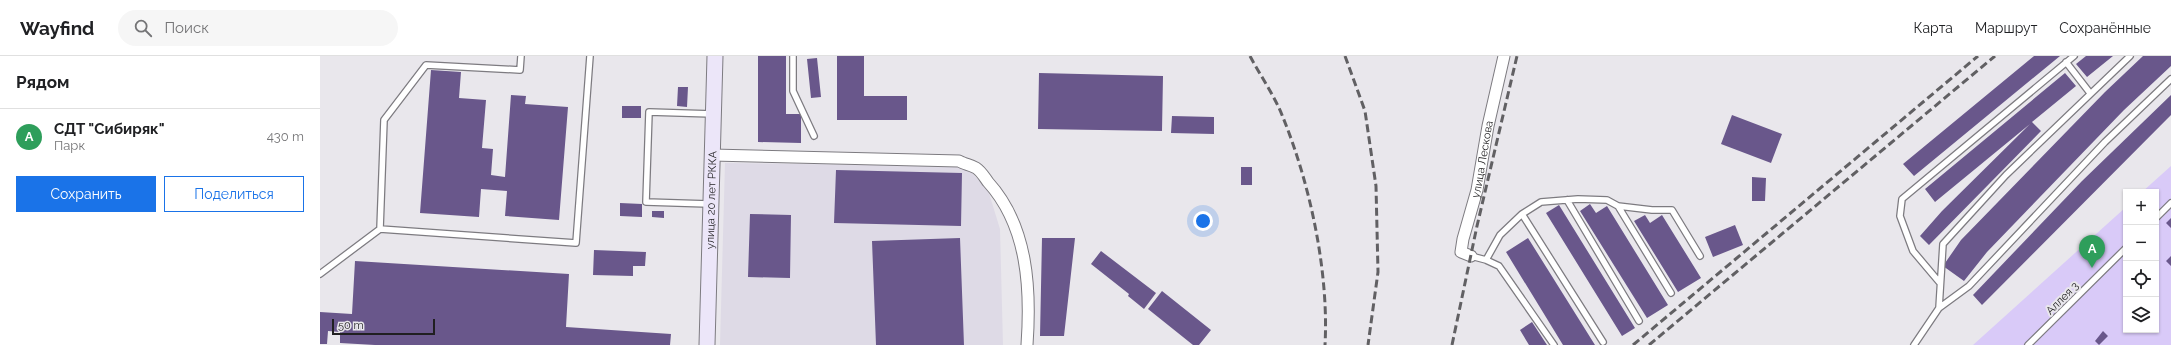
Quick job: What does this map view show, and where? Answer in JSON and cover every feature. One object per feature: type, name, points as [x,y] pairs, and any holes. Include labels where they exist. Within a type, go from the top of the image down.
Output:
[{"type":"main road","name":"улица 20 лет РККА","points":[[708,345],[715,56]]},
{"type":"street","name":"улица Лескова","points":[[1471,256],[1461,252],[1462,239],[1476,190],[1488,126],[1504,56]]},
{"type":"street","points":[[712,155],[959,162],[976,168],[1000,195],[1017,230],[1026,269],[1029,316],[1027,345]]},
{"type":"lane","points":[[380,229],[384,120],[426,65],[520,70],[521,56]]},
{"type":"lane","points":[[320,274],[380,229],[576,243],[590,56]]},
{"type":"lane","points":[[793,56],[793,91],[814,136]]},
{"type":"lane","points":[[1940,283],[1914,251],[1900,216],[1902,199],[2074,56]]},
{"type":"lane","points":[[1939,308],[1943,244],[2006,176],[2090,93],[2130,56]]},
{"type":"lane","points":[[2066,62],[2090,93]]},
{"type":"lane","points":[[1914,345],[1939,308],[1969,286],[2105,142],[2171,79]]},
{"type":"lane","points":[[711,204],[646,202],[649,112],[713,114]]},
{"type":"lane","points":[[1486,260],[1500,234],[1522,214],[1541,202],[1567,200],[1607,200],[1618,206],[1652,210],[1672,210],[1700,256]]},
{"type":"lane","points":[[1567,200],[1639,321]]},
{"type":"lane","points":[[2159,215],[2171,203]]},
{"type":"lane","points":[[1618,206],[1671,293]]},
{"type":"lane","points":[[1522,214],[1603,342]]},
{"type":"lane","name":"Аллея 3","points":[[2028,345],[2123,251]]},
{"type":"lane","points":[[1471,256],[1486,260],[1499,266],[1554,345]]},
{"type":"shaded area","points":[[725,163],[955,166],[970,171],[988,190],[1000,229],[1003,345],[720,345]]},
{"type":"shaded area","points":[[2171,166],[2171,345],[1973,345],[2123,210],[2123,333],[2159,333],[2159,189],[2145,189]]},
{"type":"building","points":[[758,56],[786,56],[786,114],[801,114],[801,143],[758,142]]},
{"type":"building","points":[[837,56],[864,56],[864,96],[907,96],[907,120],[837,120]]},
{"type":"building","points":[[2034,56],[2060,56],[1914,176],[1903,164]]},
{"type":"building","points":[[2086,56],[2113,56],[2087,77],[2076,64]]},
{"type":"building","points":[[2143,56],[2171,56],[2171,66],[2124,110],[1987,252],[1964,281],[1943,266],[1961,240],[2105,92]]},
{"type":"building","points":[[817,58],[821,97],[811,98],[807,59]]},
{"type":"building","points":[[431,70],[461,72],[459,98],[486,100],[482,148],[493,149],[491,175],[505,177],[511,95],[526,96],[525,104],[568,107],[559,220],[505,216],[507,191],[481,189],[479,217],[420,213]]},
{"type":"building","points":[[1039,73],[1163,76],[1162,131],[1038,129]]},
{"type":"building","points":[[2065,73],[2076,86],[2032,122],[2041,131],[1929,245],[1920,236],[1942,211],[2030,124],[1935,202],[1925,189]]},
{"type":"building","points":[[678,87],[688,87],[687,107],[677,106]]},
{"type":"building","points":[[2171,95],[2171,115],[1982,305],[1973,295],[2082,181]]},
{"type":"building","points":[[622,106],[641,106],[641,118],[622,118]]},
{"type":"building","points":[[1732,115],[1782,134],[1771,163],[1721,144]]},
{"type":"building","points":[[1172,116],[1214,117],[1214,134],[1171,133]]},
{"type":"building","points":[[1241,167],[1252,167],[1252,185],[1241,185]]},
{"type":"building","points":[[836,170],[962,173],[961,226],[834,223]]},
{"type":"building","points":[[1752,177],[1766,178],[1765,201],[1752,201]]},
{"type":"building","points":[[620,203],[642,204],[642,217],[620,216]]},
{"type":"building","points":[[1590,204],[1596,213],[1607,206],[1668,305],[1647,318],[1580,211]]},
{"type":"building","points":[[1559,205],[1635,328],[1622,336],[1546,213]]},
{"type":"building","points":[[652,211],[664,211],[664,218],[652,217]]},
{"type":"building","points":[[750,214],[791,215],[790,278],[748,277]]},
{"type":"building","points":[[1645,215],[1650,223],[1662,215],[1701,278],[1678,292],[1634,221]]},
{"type":"building","points":[[2171,218],[2171,228],[2166,223]]},
{"type":"building","points":[[1735,225],[1743,245],[1713,257],[1705,237]]},
{"type":"building","points":[[960,238],[964,345],[876,345],[872,241]]},
{"type":"building","points":[[1042,238],[1075,238],[1064,336],[1040,336]]},
{"type":"building","points":[[1528,238],[1595,345],[1563,345],[1506,252]]},
{"type":"building","points":[[594,250],[646,252],[645,266],[633,266],[633,276],[593,275]]},
{"type":"building","points":[[1101,251],[1156,293],[1144,309],[1128,296],[1129,294],[1091,264]]},
{"type":"building","points":[[2171,256],[2171,266],[2166,261]]},
{"type":"building","points":[[355,261],[569,274],[566,327],[671,334],[670,345],[375,345],[340,343],[340,332],[328,331],[327,344],[320,344],[320,312],[352,314]]},
{"type":"building","points":[[1162,291],[1211,330],[1199,345],[1193,345],[1148,309]]},
{"type":"building","points":[[1532,322],[1547,345],[1529,345],[1520,330]]},
{"type":"building","points":[[2103,331],[2108,336],[2099,345],[2095,341]]},
{"type":"railway","points":[[1250,56],[1282,115],[1292,141],[1309,198],[1321,258],[1324,288],[1325,345]]},
{"type":"railway","points":[[1345,56],[1365,111],[1376,186],[1378,272],[1368,345]]},
{"type":"railway","points":[[1452,345],[1477,226],[1517,56]]},
{"type":"railway","points":[[1633,345],[1978,56]]},
{"type":"railway","points":[[1649,345],[1995,56]]},
{"type":"place","name":"СДТ \"Сибиряк\"","points":[[2092,268]]}]
